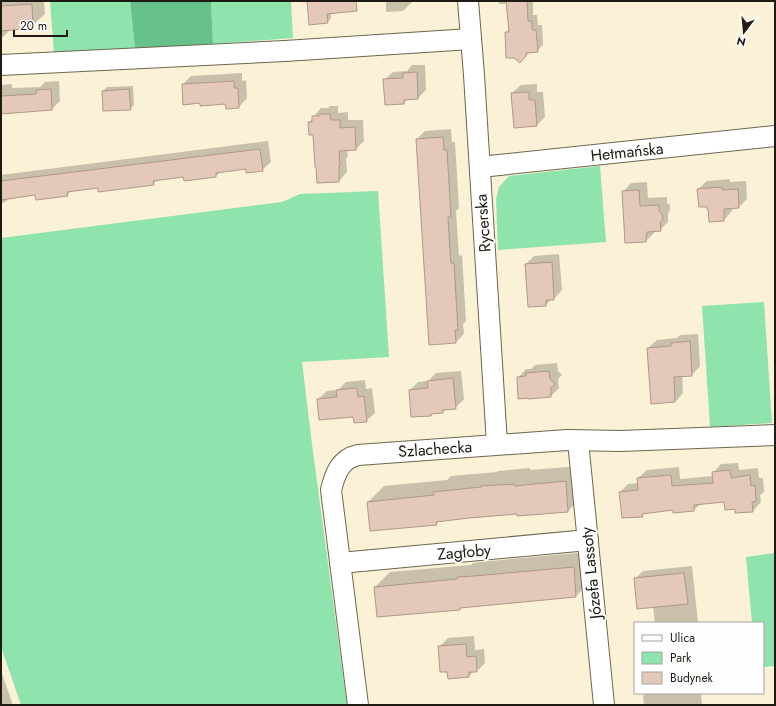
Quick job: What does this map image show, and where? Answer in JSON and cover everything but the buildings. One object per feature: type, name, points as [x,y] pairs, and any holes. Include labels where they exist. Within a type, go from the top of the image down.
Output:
[{"type":"street","name":"Rycerska","points":[[468,1],[497,444]]},
{"type":"street","points":[[1,65],[285,51],[471,39]]},
{"type":"street","name":"Hetmańska","points":[[480,166],[775,136]]},
{"type":"street","name":"Szlachecka","points":[[358,705],[331,490],[341,464],[353,456],[358,454],[567,440],[621,441],[775,435]]},
{"type":"street","name":"Józefa Lassoty","points":[[578,441],[604,705]]},
{"type":"street","name":"Zagłoby","points":[[340,563],[588,540]]},
{"type":"green space","points":[[50,1],[130,1],[135,49],[54,54]]},
{"type":"green space","points":[[130,1],[211,1],[213,44],[135,49]]},
{"type":"green space","points":[[211,1],[291,1],[293,38],[213,44]]},
{"type":"green space","points":[[600,166],[606,242],[498,250],[496,199],[499,187],[509,176]]},
{"type":"green space","points":[[378,191],[389,357],[302,362],[347,705],[21,705],[1,647],[1,238],[282,202],[300,194]]},
{"type":"green space","points":[[764,302],[772,423],[710,427],[702,306]]},
{"type":"green space","points":[[775,553],[775,666],[764,667],[764,622],[752,622],[746,557]]}]
